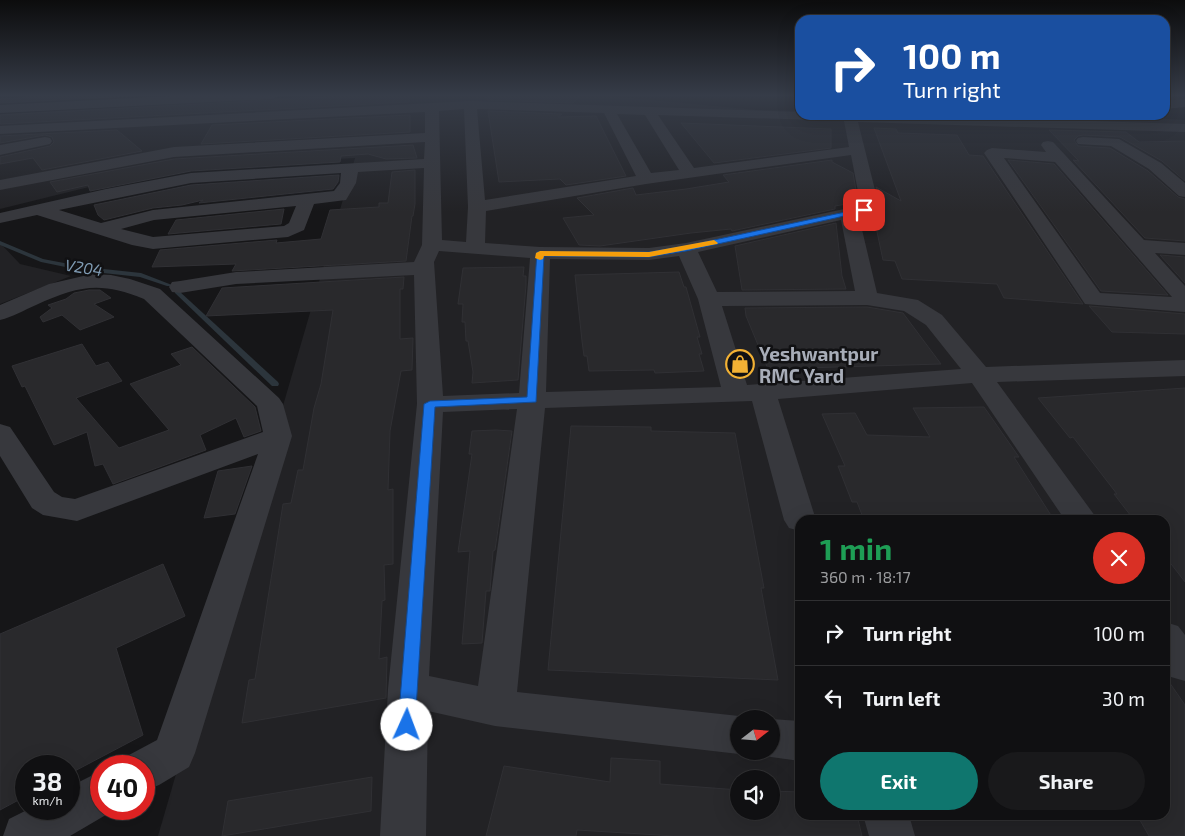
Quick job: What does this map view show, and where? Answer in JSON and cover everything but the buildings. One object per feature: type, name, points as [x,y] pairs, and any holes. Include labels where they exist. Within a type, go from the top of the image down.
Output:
[{"type":"street","points":[[0,150],[76,134]]},
{"type":"street","points":[[151,137],[164,134]]},
{"type":"street","points":[[465,134],[477,207],[475,248]]},
{"type":"street","points":[[622,134],[646,179]]},
{"type":"street","points":[[664,134],[689,173]]},
{"type":"street","points":[[180,286],[428,256],[475,248],[540,253],[649,254],[686,249],[849,214],[864,210],[868,202],[854,134]]},
{"type":"street","points":[[1045,134],[1059,144],[1138,246],[1185,299]]},
{"type":"street","points":[[1176,134],[1114,142],[1059,144],[992,154],[1092,300],[1185,305]]},
{"type":"street","points":[[18,168],[174,152],[431,137],[428,256],[430,404],[408,688],[402,836]]},
{"type":"street","points":[[1114,142],[1155,166],[1185,192]]},
{"type":"street","points":[[477,207],[646,179],[857,150]]},
{"type":"street","points":[[0,186],[18,168],[59,158]]},
{"type":"street","points":[[0,218],[106,194],[191,178],[430,163]]},
{"type":"street","points":[[1155,166],[1177,167]]},
{"type":"street","points":[[101,229],[153,215],[225,206],[340,196],[348,183],[350,168]]},
{"type":"street","points":[[40,210],[153,243],[288,231],[297,226],[308,200]]},
{"type":"street","points":[[849,214],[868,298]]},
{"type":"street","points":[[1138,246],[1185,249]]},
{"type":"street","points":[[686,249],[749,394],[798,515]]},
{"type":"street","points":[[496,708],[532,400],[540,253]]},
{"type":"street","points":[[0,313],[76,282],[114,280],[136,287],[152,294],[270,404],[278,436],[174,753],[155,764]]},
{"type":"street","points":[[709,300],[868,298],[910,305],[934,320],[979,375],[1078,515]]},
{"type":"street","points":[[430,404],[749,394],[979,375],[1183,369]]},
{"type":"street","points":[[0,433],[43,500],[54,507],[77,510],[278,436]]},
{"type":"street","points":[[1170,644],[1185,665]]},
{"type":"street","points":[[408,688],[496,708],[730,734]]},
{"type":"street","points":[[780,739],[795,740]]},
{"type":"street","points":[[26,836],[90,800]]},
{"type":"street","points":[[887,820],[892,836]]},
{"type":"shaded area","name":"Yeshwantpur RMC Yard","points":[[0,134],[1185,134],[1185,836],[158,836],[355,158],[166,168],[0,209]]},
{"type":"shaded area","points":[[0,243],[20,264],[71,276],[0,304]]},
{"type":"waterway","name":"V204","points":[[0,243],[41,260],[85,269],[141,275],[169,285]]},
{"type":"waterway","name":"V204","points":[[177,292],[275,384]]},
{"type":"slow traffic","points":[[540,258],[540,253],[649,254],[714,243]]},
{"type":"place","name":"Yeshwantpur RMC Yard","points":[[740,364]]},
{"type":"route","points":[[407,725],[408,688],[430,404],[532,400],[540,253],[649,254],[686,249],[864,210]]}]
